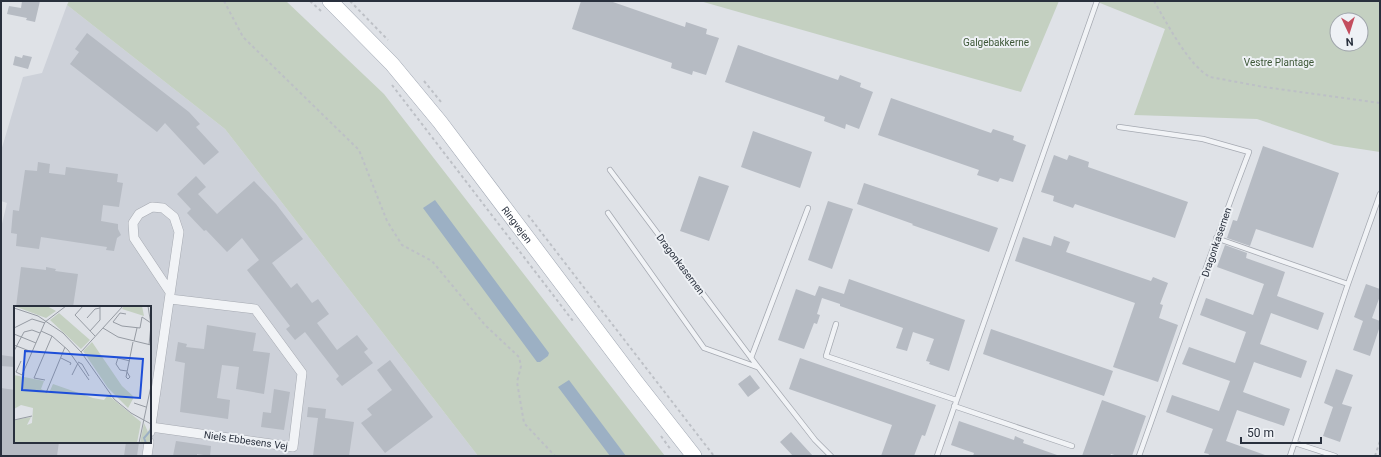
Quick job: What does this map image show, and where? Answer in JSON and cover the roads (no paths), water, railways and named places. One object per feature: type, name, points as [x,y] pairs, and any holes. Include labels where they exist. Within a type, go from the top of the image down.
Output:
[{"type":"main road","name":"Ringvejen","points":[[326,6],[392,64],[429,108],[636,382],[694,456]]},
{"type":"street","name":"Niels Ebbesens Vej","points":[[151,422],[170,295],[179,232],[174,217],[163,208],[152,207],[139,214],[132,223],[134,238],[170,295],[255,309],[302,372],[293,447],[151,429]]},
{"type":"street","points":[[147,456],[149,443]]},
{"type":"lane","points":[[937,456],[1097,1]]},
{"type":"lane","name":"Dragonkasernen","points":[[1119,127],[1203,139],[1249,152],[1216,238],[1139,456]]},
{"type":"lane","name":"Dragonkasernen","points":[[610,170],[751,358],[815,440],[831,456]]},
{"type":"lane","points":[[1290,456],[1380,194]]},
{"type":"lane","points":[[751,358],[808,208]]},
{"type":"lane","points":[[608,213],[704,348],[758,367]]},
{"type":"lane","points":[[1216,238],[1348,284]]},
{"type":"lane","points":[[836,324],[826,356],[956,400]]},
{"type":"lane","points":[[954,406],[1072,446]]},
{"type":"lane","points":[[1295,443],[1335,456]]},
{"type":"water","points":[[435,200],[549,353],[548,356],[540,362],[537,362],[423,208]]},
{"type":"water","points":[[569,380],[626,456],[610,456],[558,387]]},
{"type":"park label","name":"Galgebakkerne","points":[[996,42]]},
{"type":"park label","name":"Vestre Plantage","points":[[1279,62]]}]
